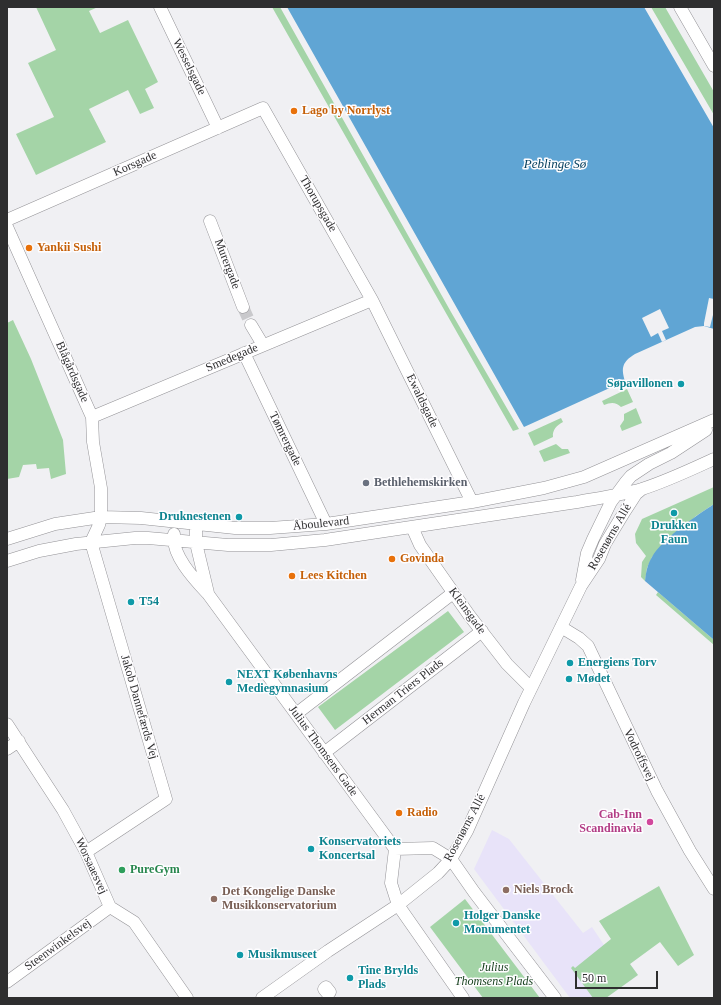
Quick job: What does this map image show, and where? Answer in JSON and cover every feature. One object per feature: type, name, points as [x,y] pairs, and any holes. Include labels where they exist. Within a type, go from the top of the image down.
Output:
[{"type":"street","name":"Wesselsgade","points":[[160,7],[218,128]]},
{"type":"street","points":[[680,7],[714,66]]},
{"type":"street","name":"Korsgade","points":[[7,220],[263,108]]},
{"type":"street","name":"Thorupsgade","points":[[263,108],[372,300]]},
{"type":"street","name":"Murergade","points":[[210,221],[243,307]]},
{"type":"street","name":"Blågårdsgade","points":[[7,227],[92,417],[93,442],[101,488],[100,521]]},
{"type":"street","name":"Smedegade","points":[[92,417],[372,300]]},
{"type":"street","name":"Ewaldsgade","points":[[372,300],[472,502]]},
{"type":"street","points":[[251,325],[264,345]]},
{"type":"street","name":"Tømrergade","points":[[244,353],[326,524]]},
{"type":"street","name":"Åboulevard","points":[[7,539],[55,524],[141,518],[196,525],[235,528],[263,528],[326,524],[472,502],[544,488],[571,481],[630,458],[714,420]]},
{"type":"street","name":"Rosenørns Allé","points":[[581,586],[587,553],[615,495],[639,470],[671,453],[714,425]]},
{"type":"street","name":"Åboulevard","points":[[7,562],[39,551],[76,544],[134,538],[243,545],[325,540],[615,495],[642,489],[672,478],[714,458]]},
{"type":"street","name":"Rosenørns Allé","points":[[262,998],[328,951],[398,905],[438,873],[451,859],[470,824],[531,688],[581,586],[598,559],[624,511],[636,494],[642,489]]},
{"type":"street","points":[[91,542],[100,521]]},
{"type":"street","points":[[173,540],[175,523]]},
{"type":"street","name":"Julius Thomsens Gade","points":[[196,525],[196,543],[208,594]]},
{"type":"street","name":"Kleinsgade","points":[[412,527],[420,545],[453,593],[507,664],[531,688]]},
{"type":"street","name":"Julius Thomsens Gade","points":[[173,540],[184,565],[193,578],[208,594],[394,850]]},
{"type":"street","name":"Jakob Dannefærds Vej","points":[[86,852],[166,799],[91,542]]},
{"type":"street","points":[[296,714],[453,593]]},
{"type":"street","name":"Vodroffsvej","points":[[561,627],[579,638],[588,646],[657,791],[690,851],[714,889]]},
{"type":"street","name":"Herman Triers Plads","points":[[324,753],[482,632]]},
{"type":"street","name":"Worsaaesvej","points":[[7,724],[64,810],[86,852],[110,907],[134,922],[187,998]]},
{"type":"street","points":[[7,749],[19,741]]},
{"type":"street","points":[[464,998],[398,905],[391,884],[394,850],[433,848],[451,859],[555,998]]},
{"type":"street","name":"Steenwinkelsvej","points":[[7,982],[110,907]]},
{"type":"shaded area","points":[[492,830],[509,839],[583,933],[592,927],[604,945],[612,939],[638,975],[606,998],[570,998],[474,869]]},
{"type":"green space","points":[[36,7],[98,7],[89,11],[100,33],[128,20],[158,82],[145,89],[154,108],[140,114],[128,90],[89,109],[106,142],[36,175],[16,134],[54,117],[28,63],[56,50]]},
{"type":"green space","points":[[272,7],[280,7],[451,312],[519,429],[513,431]]},
{"type":"green space","points":[[651,7],[665,7],[714,92],[714,115]]},
{"type":"green space","points":[[13,320],[31,359],[63,440],[66,474],[51,479],[49,468],[37,469],[36,464],[23,465],[19,477],[7,479],[7,323]]},
{"type":"green space","points":[[627,389],[633,402],[621,407],[613,403],[604,405],[602,401]]},
{"type":"green space","points":[[636,408],[642,423],[622,431],[620,426],[624,420],[624,414]]},
{"type":"green space","points":[[561,418],[563,422],[555,428],[553,437],[534,446],[528,433]]},
{"type":"green space","points":[[556,444],[562,449],[568,449],[570,453],[544,462],[539,451]]},
{"type":"green space","points":[[714,487],[714,504],[696,516],[652,557],[647,568],[645,581],[641,577],[642,562],[646,556],[636,543],[635,534],[642,519]]},
{"type":"green space","points":[[658,592],[714,640],[714,645],[656,595]]},
{"type":"green space","points":[[448,611],[464,632],[335,730],[318,707]]},
{"type":"green space","points":[[659,886],[694,955],[678,966],[660,942],[630,964],[638,975],[606,998],[593,998],[571,968],[573,966],[575,968],[611,939],[599,921]]},
{"type":"green space","name":"Julius Thomsens Plads","points":[[465,899],[540,998],[483,998],[430,927]]},
{"type":"water","name":"Peblinge Sø","points":[[287,7],[644,7],[714,128],[714,329],[704,326],[695,327],[635,354],[625,363],[623,372],[625,381],[524,427]]},
{"type":"water","points":[[714,504],[714,640],[645,581],[649,563],[663,543],[680,528]]},
{"type":"pier","points":[[709,298],[714,299],[714,311],[710,327],[704,326]]},
{"type":"pier","points":[[660,309],[669,328],[662,331],[666,340],[662,342],[658,333],[651,337],[642,318]]},
{"type":"tunnel","points":[[243,307],[251,325]]},
{"type":"place","name":"Lago by Norrlyst","points":[[294,111]]},
{"type":"place","name":"Yankii Sushi","points":[[29,248]]},
{"type":"place","name":"Søpavillonen","points":[[681,384]]},
{"type":"place","name":"Bethlehemskirken","points":[[366,483]]},
{"type":"place","name":"Drukken Faun","points":[[674,513]]},
{"type":"place","name":"Druknestenen","points":[[239,517]]},
{"type":"place","name":"Govinda","points":[[392,559]]},
{"type":"place","name":"Lees Kitchen","points":[[292,576]]},
{"type":"place","name":"T54","points":[[131,602]]},
{"type":"place","name":"Energiens Torv","points":[[570,663]]},
{"type":"place","name":"Mødet","points":[[569,679]]},
{"type":"place","name":"NEXT Københavns Mediegymnasium","points":[[229,682]]},
{"type":"place","name":"Radio","points":[[399,813]]},
{"type":"place","name":"Cab-Inn Scandinavia","points":[[650,822]]},
{"type":"place","name":"Konservatoriets Koncertsal","points":[[311,849]]},
{"type":"place","name":"PureGym","points":[[122,870]]},
{"type":"place","name":"Niels Brock","points":[[506,890]]},
{"type":"place","name":"Det Kongelige Danske Musikkonservatorium","points":[[214,899]]},
{"type":"place","name":"Holger Danske Monumentet","points":[[456,923]]},
{"type":"place","name":"Musikmuseet","points":[[240,955]]},
{"type":"place","name":"Tine Brylds Plads","points":[[350,978]]}]
